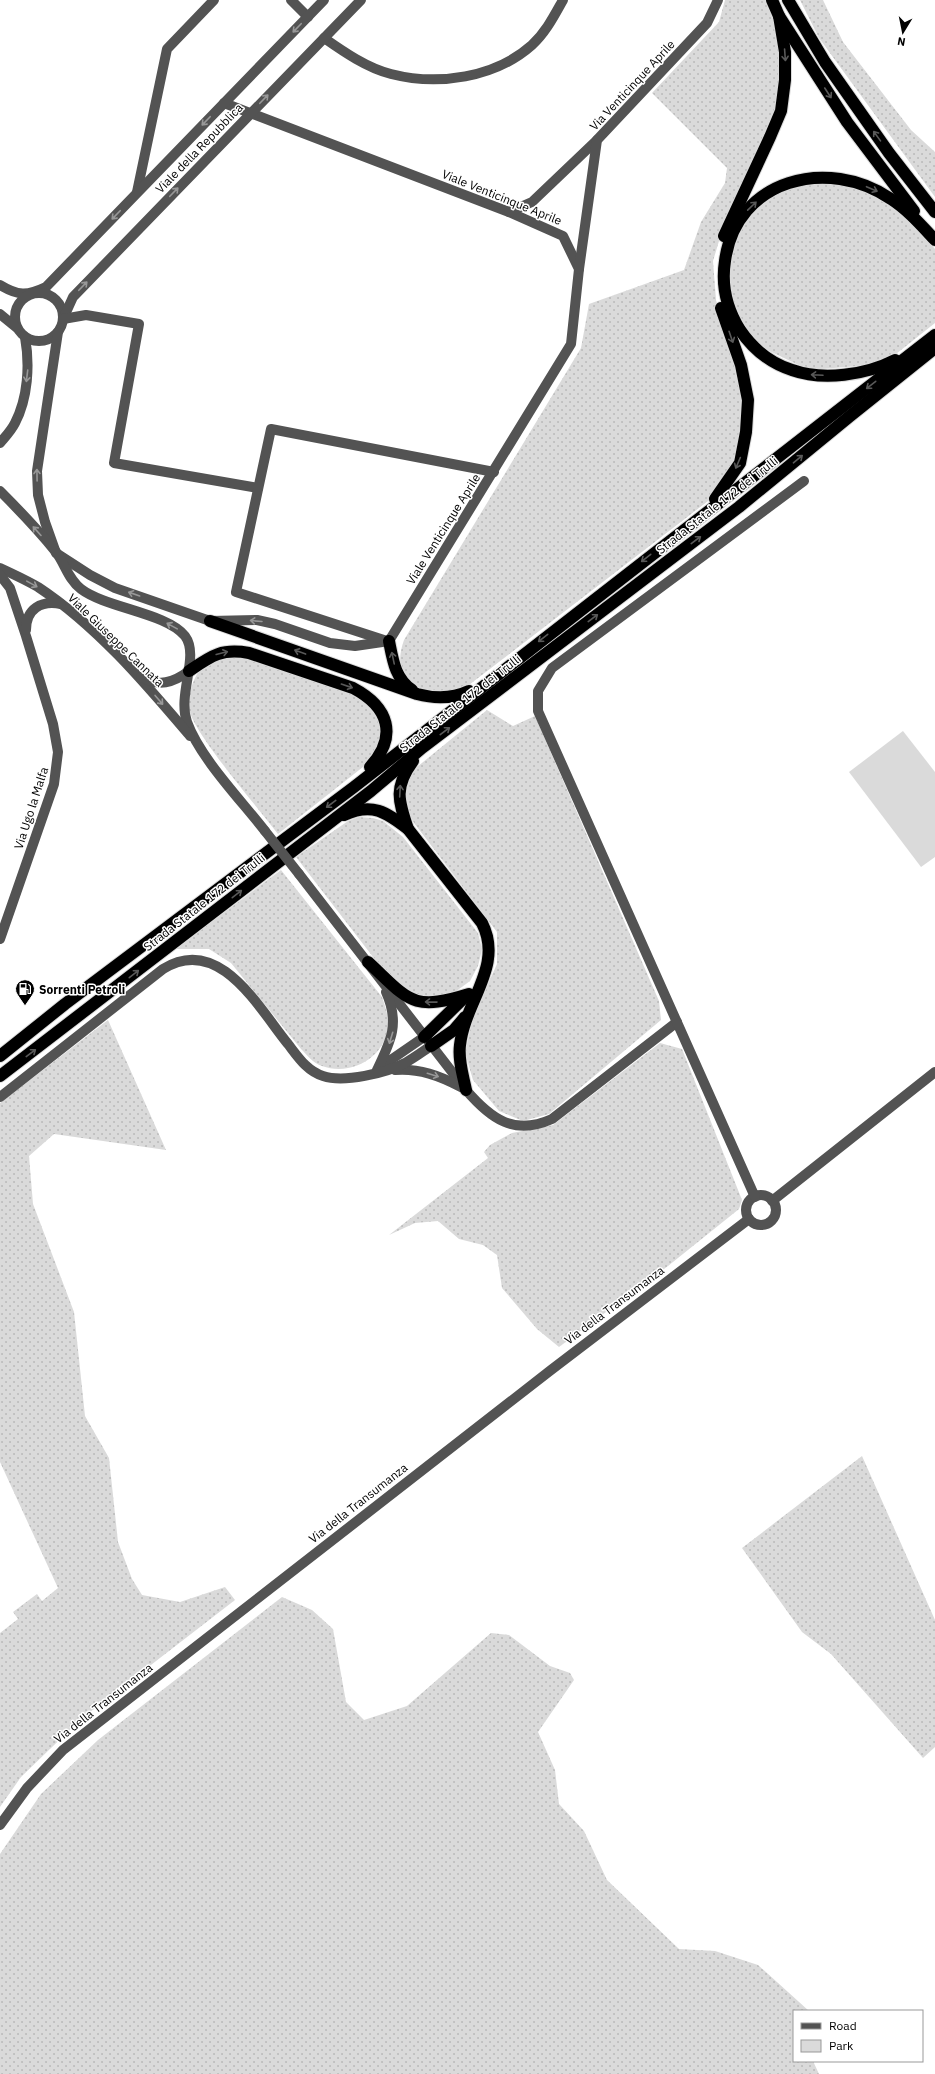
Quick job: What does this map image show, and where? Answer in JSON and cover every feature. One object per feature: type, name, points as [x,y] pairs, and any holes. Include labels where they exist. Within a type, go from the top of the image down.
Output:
[{"type":"highway","points":[[772,0],[779,16],[847,122],[935,239]]},
{"type":"highway","points":[[788,0],[825,62],[889,153],[935,212]]},
{"type":"highway","points":[[704,513],[725,486],[740,463],[746,432],[748,400],[741,365],[719,301],[716,267],[724,236],[781,111],[785,80],[785,52],[779,16]]},
{"type":"highway","points":[[920,346],[888,364],[860,372],[814,375],[782,367],[769,360],[756,350],[736,324],[726,297],[724,269],[728,243],[745,213],[753,204],[774,189],[788,182],[816,176],[836,178],[874,189],[905,209],[935,239]]},
{"type":"highway","name":"Strada Statale 172 dei Trulli","points":[[0,1056],[65,1004],[354,786],[935,335]]},
{"type":"highway","name":"Strada Statale 172 dei Trulli","points":[[0,1076],[329,823],[422,748],[740,507],[935,348]]},
{"type":"highway","points":[[210,621],[417,694],[441,698],[452,697],[483,685]]},
{"type":"highway","points":[[389,641],[397,675],[403,684],[417,694]]},
{"type":"highway","points":[[189,671],[212,656],[234,650],[249,653],[353,688],[365,695],[382,712],[386,726],[386,740],[380,757],[354,786]]},
{"type":"highway","points":[[408,829],[400,806],[399,792],[406,772],[422,748]]},
{"type":"highway","points":[[329,823],[346,814],[366,809],[386,813],[408,829],[482,923],[487,932],[490,945],[489,959],[467,1014],[460,1045],[460,1064],[466,1090]]},
{"type":"highway","points":[[368,962],[404,996],[412,1000],[431,1003],[442,1002],[469,994]]},
{"type":"highway","points":[[428,1042],[481,982]]},
{"type":"highway","points":[[428,1042],[454,1030],[467,1014]]},
{"type":"street","points":[[137,193],[167,49],[214,0]]},
{"type":"street","points":[[291,0],[308,17]]},
{"type":"street","name":"Viale della Repubblica","points":[[30,294],[46,287],[324,0]]},
{"type":"street","name":"Viale della Repubblica","points":[[63,319],[73,297],[361,0]]},
{"type":"street","points":[[324,38],[350,56],[390,74],[430,79],[448,79],[481,72],[510,60],[531,45],[546,30],[563,0]]},
{"type":"street","name":"Via Venticinque Aprile","points":[[579,270],[597,140],[707,23],[718,0]]},
{"type":"street","name":"Viale Venticinque Aprile","points":[[224,103],[509,212],[563,236],[579,270],[571,344],[494,472],[389,641]]},
{"type":"street","points":[[509,212],[532,202],[597,140]]},
{"type":"street","points":[[0,285],[12,293],[46,294],[53,298],[62,311],[63,319],[58,332],[37,471],[38,495],[45,522],[56,553],[90,575],[115,588],[210,621],[257,620],[275,624],[330,643],[355,646],[389,641]]},
{"type":"street","points":[[17,328],[14,320],[18,304],[30,294]]},
{"type":"street","points":[[0,314],[17,328],[25,337],[39,342],[53,337],[58,332]]},
{"type":"street","points":[[63,319],[86,315],[139,324],[114,463],[258,488]]},
{"type":"street","points":[[0,444],[14,425],[22,405],[28,361],[25,337]]},
{"type":"street","points":[[389,641],[236,592],[270,429],[494,472]]},
{"type":"street","points":[[755,1197],[538,711],[538,691],[552,668],[804,481]]},
{"type":"street","name":"Viale Giuseppe Cannata","points":[[0,491],[56,553],[71,580],[82,589],[98,598],[170,624],[178,629],[185,637],[189,646],[189,671],[185,686],[183,708],[187,722],[200,748]]},
{"type":"street","name":"Viale Giuseppe Cannata","points":[[0,568],[36,586],[61,604],[87,626],[131,670],[200,748]]},
{"type":"street","name":"Via Ugo la Malfa","points":[[0,575],[10,588],[26,636],[53,724],[58,752],[58,768],[54,784],[0,939]]},
{"type":"street","name":"Via Ugo la Malfa","points":[[26,636],[26,623],[34,609],[48,602],[61,604]]},
{"type":"street","points":[[131,670],[141,677],[156,683],[170,682],[189,671]]},
{"type":"street","points":[[200,748],[368,962],[466,1090],[479,1104],[500,1121],[528,1127],[541,1124],[563,1112],[677,1022]]},
{"type":"street","points":[[0,1097],[163,969],[173,963],[189,960],[212,963],[225,970],[238,982],[304,1064],[312,1071],[323,1076],[338,1079],[358,1078],[405,1063],[428,1042]]},
{"type":"street","points":[[376,1072],[391,1039],[394,1020],[390,1002],[377,975]]},
{"type":"street","points":[[376,1072],[404,1069],[418,1071],[446,1079],[466,1090]]},
{"type":"street","points":[[772,1201],[935,1072]]},
{"type":"street","points":[[764,1196],[772,1201],[776,1212],[770,1222],[759,1225],[749,1218],[747,1207],[755,1197],[764,1196]]},
{"type":"street","name":"Via della Transumanza","points":[[0,1825],[27,1788],[63,1750],[551,1370],[749,1218]]},
{"type":"green space","points":[[725,0],[765,0],[775,23],[783,71],[775,117],[722,231],[713,261],[716,300],[745,398],[744,436],[734,469],[712,498],[465,688],[447,693],[432,692],[421,689],[406,678],[402,671],[400,662],[404,640],[581,348],[589,304],[684,270],[701,222],[725,183],[727,168],[652,93],[719,22]]},
{"type":"green space","points":[[800,0],[823,0],[843,42],[911,130],[935,152],[935,197],[819,38]]},
{"type":"green space","points":[[812,181],[840,182],[873,192],[912,221],[935,249],[935,323],[896,354],[870,365],[809,370],[761,347],[742,324],[730,296],[729,264],[737,236],[755,209],[779,191]]},
{"type":"green space","points":[[231,656],[265,662],[354,693],[375,709],[382,727],[380,747],[368,763],[278,834],[201,734],[189,708],[190,691],[194,680],[202,667],[216,659]]},
{"type":"green space","points":[[487,710],[513,726],[535,716],[659,1001],[661,1020],[549,1114],[523,1121],[499,1111],[473,1080],[465,1053],[473,1017],[497,964],[497,932],[414,823],[407,808],[405,794],[412,774],[417,767]]},
{"type":"green space","points":[[903,731],[935,772],[935,857],[921,867],[849,772]]},
{"type":"green space","points":[[359,817],[373,818],[383,821],[403,837],[478,933],[482,949],[478,966],[470,981],[451,995],[421,999],[390,979],[296,857],[348,821]]},
{"type":"green space","points":[[281,870],[382,997],[388,1020],[386,1035],[382,1045],[375,1054],[356,1066],[345,1069],[333,1069],[316,1063],[301,1049],[231,963],[209,949],[175,949]]},
{"type":"green space","points":[[108,1020],[166,1150],[54,1134],[29,1156],[33,1204],[74,1312],[85,1416],[109,1458],[118,1542],[132,1579],[142,1595],[180,1602],[225,1587],[235,1600],[81,1719],[21,1777],[0,1807],[0,1633],[18,1619],[13,1612],[37,1594],[42,1601],[58,1588],[0,1462],[0,1103]]},
{"type":"green space","points":[[660,1043],[682,1049],[742,1200],[739,1209],[668,1266],[559,1347],[537,1329],[502,1288],[497,1255],[483,1245],[459,1239],[438,1221],[415,1223],[389,1235],[488,1158],[484,1152],[490,1145],[512,1133],[553,1125]]},
{"type":"green space","points":[[862,1456],[935,1620],[935,1747],[923,1758],[831,1654],[802,1632],[742,1548]]},
{"type":"green space","points":[[282,1597],[312,1610],[333,1629],[346,1702],[364,1720],[407,1706],[491,1633],[509,1635],[550,1666],[570,1673],[574,1680],[538,1732],[555,1770],[559,1804],[584,1831],[607,1880],[679,1949],[715,1951],[758,1965],[808,2010],[793,2010],[793,2062],[813,2062],[819,2074],[0,2074],[0,1854],[41,1794],[98,1740]]},
{"type":"place","name":"Sorrenti Petroli","points":[[25,1006]]}]
